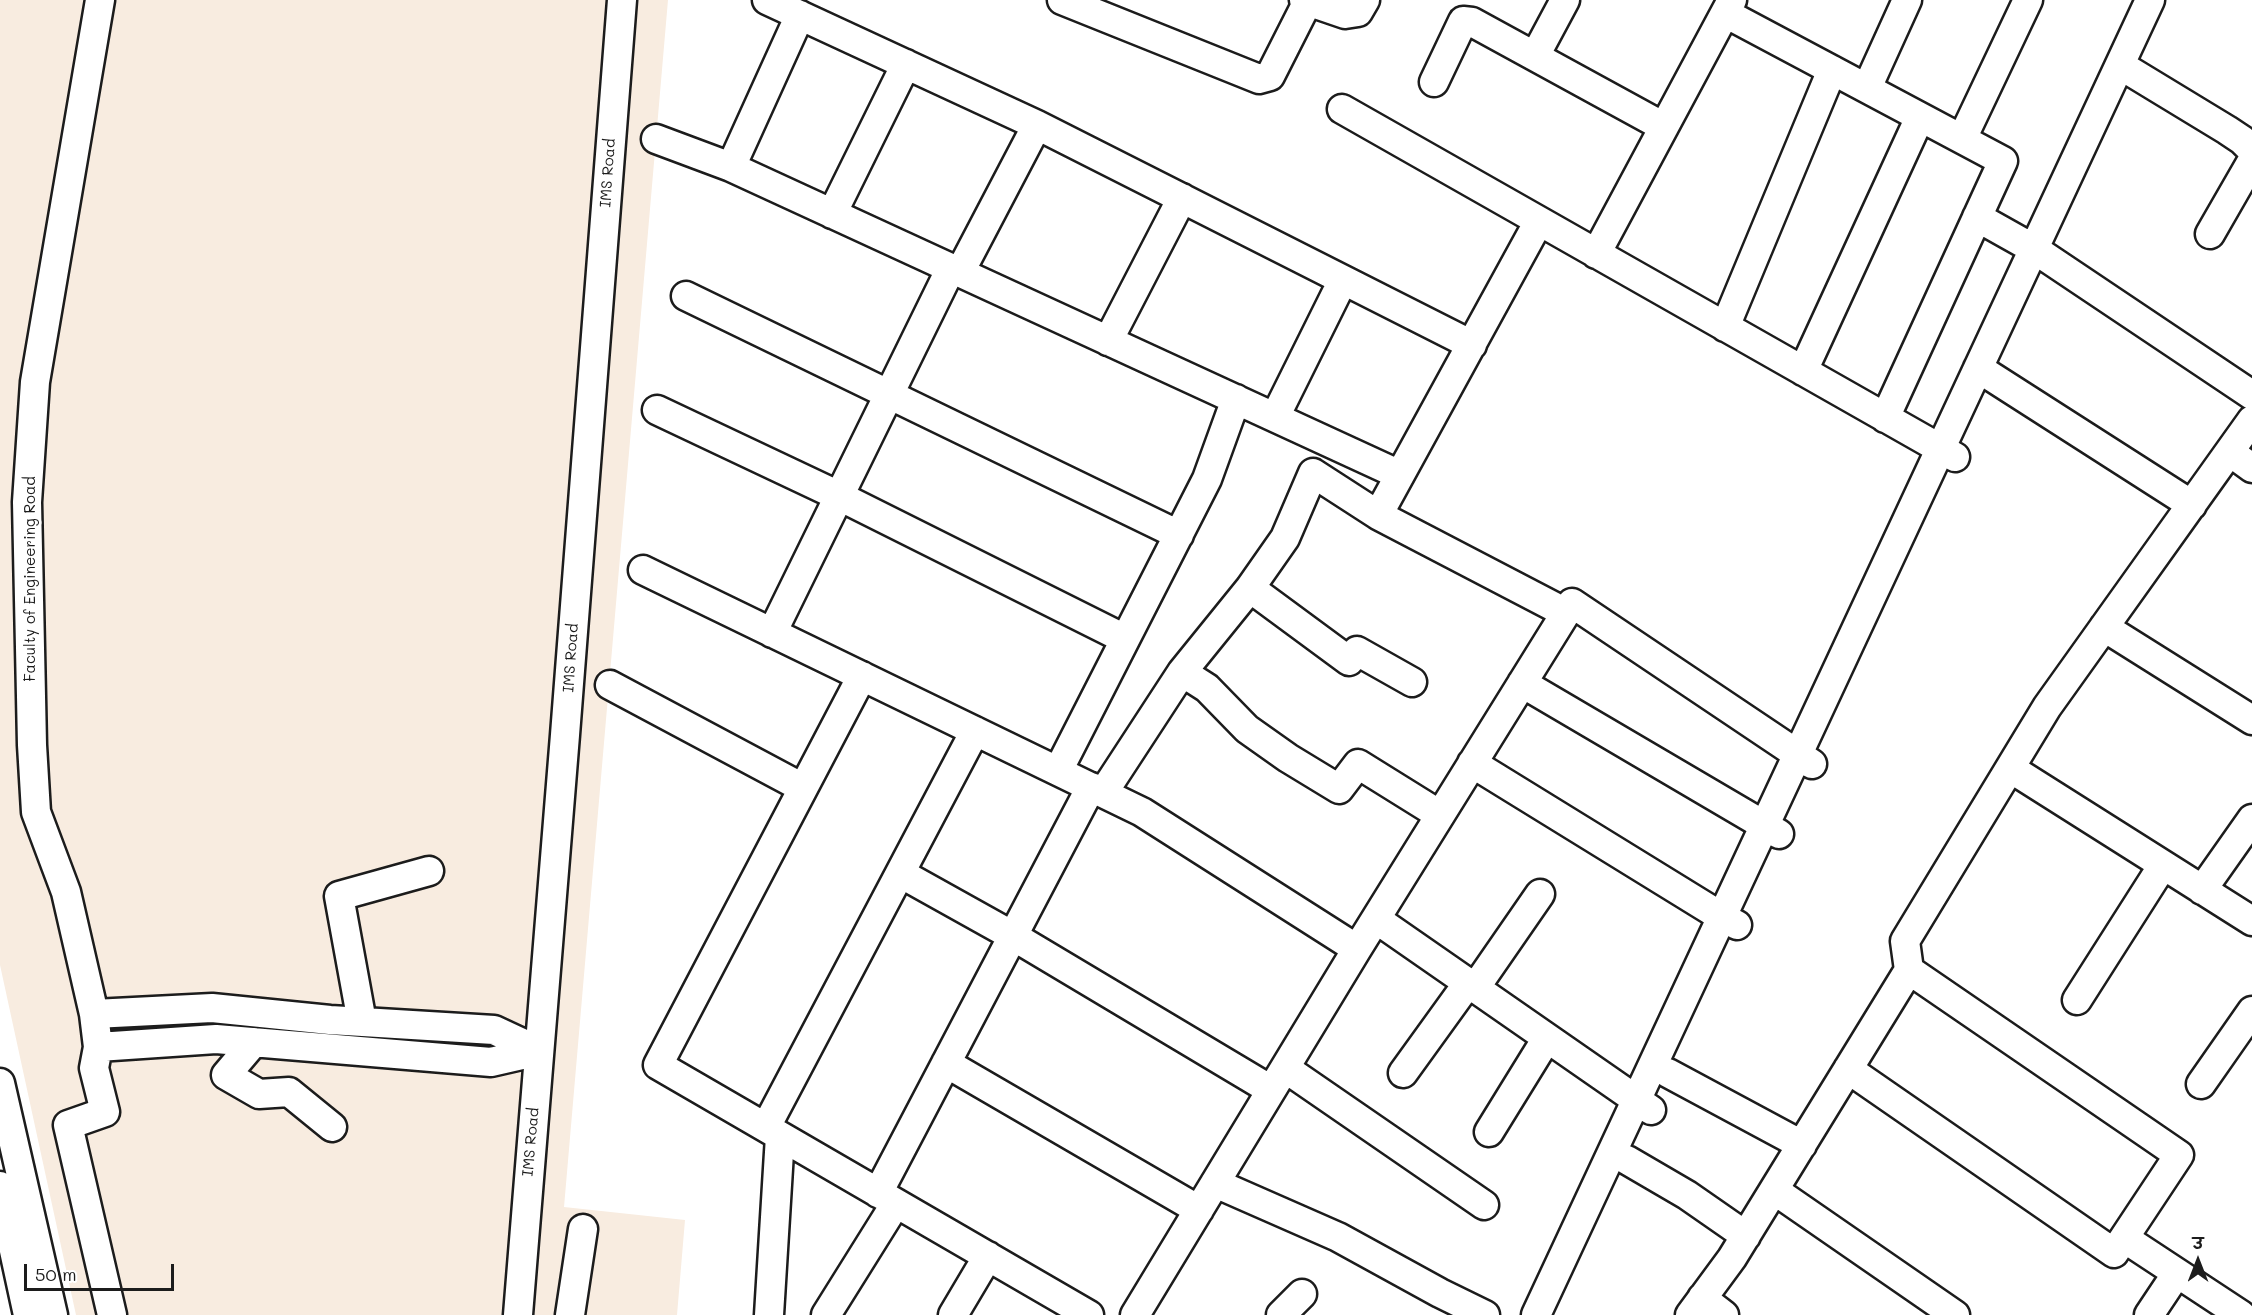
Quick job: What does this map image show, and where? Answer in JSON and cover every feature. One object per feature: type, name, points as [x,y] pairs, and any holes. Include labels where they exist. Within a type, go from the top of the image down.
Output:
[{"type":"street","name":"Faculty of Engineering Road","points":[[100,0],[35,382],[27,502],[32,746],[36,812],[66,892],[94,1014],[98,1047],[94,1068],[105,1112],[68,1125],[112,1315]]},
{"type":"street","name":"IMS Road","points":[[518,1315],[622,0]]},
{"type":"street","points":[[766,0],[1037,125],[1472,345]]},
{"type":"street","points":[[1062,0],[1259,79],[1270,76],[1306,1],[1346,14],[1358,12],[1365,0]]},
{"type":"street","points":[[1535,56],[1565,0]]},
{"type":"street","points":[[1867,88],[1907,0]]},
{"type":"street","points":[[1962,139],[2028,0]]},
{"type":"street","points":[[2127,69],[2150,0]]},
{"type":"street","points":[[1536,1315],[1643,1105],[2127,69],[2168,0]]},
{"type":"street","points":[[1596,254],[1729,6],[1832,70],[2003,161],[1886,418]]},
{"type":"street","points":[[731,167],[800,15]]},
{"type":"street","points":[[1434,82],[1463,21],[1472,22],[1664,127]]},
{"type":"street","points":[[832,214],[906,64]]},
{"type":"street","points":[[2127,69],[2242,140],[2252,150]]},
{"type":"street","points":[[1725,327],[1832,70]]},
{"type":"street","points":[[1342,109],[1947,453]]},
{"type":"street","points":[[1803,371],[1920,117]]},
{"type":"street","points":[[772,633],[889,394],[955,270],[1037,125]]},
{"type":"street","points":[[656,139],[731,167],[1400,475]]},
{"type":"street","points":[[2210,234],[2252,161]]},
{"type":"street","points":[[1108,341],[1182,198]]},
{"type":"street","points":[[1977,217],[2041,254],[2252,395]]},
{"type":"street","points":[[1378,515],[1539,221]]},
{"type":"street","points":[[1275,417],[1343,280]]},
{"type":"street","points":[[686,296],[1179,535]]},
{"type":"street","points":[[1985,372],[2192,505]]},
{"type":"street","points":[[1058,771],[1208,479],[1236,399]]},
{"type":"street","points":[[657,410],[839,496],[1125,639]]},
{"type":"street","points":[[1705,1309],[1732,1258],[1909,970],[1905,941],[2047,707],[2192,505],[2241,460],[2252,420]]},
{"type":"street","points":[[826,1315],[887,1198],[946,1063],[1013,936],[1097,790],[1182,672],[1250,588],[1285,538],[1313,473],[1378,515],[1566,613]]},
{"type":"street","points":[[643,570],[1142,812],[1357,949]]},
{"type":"street","points":[[1250,588],[1349,661],[1357,651],[1412,681]]},
{"type":"street","points":[[1135,1315],[1357,949],[1572,603],[1804,760]]},
{"type":"street","points":[[2104,627],[2252,720]]},
{"type":"street","points":[[1182,672],[1208,687],[1247,729],[1288,759],[1339,789],[1358,764],[1440,815]]},
{"type":"street","points":[[862,676],[658,1065],[1089,1315]]},
{"type":"street","points":[[1522,683],[1772,830]]},
{"type":"street","points":[[610,685],[803,788]]},
{"type":"street","points":[[769,1315],[773,1132],[900,873],[975,731]]},
{"type":"street","points":[[1472,763],[1730,921]]},
{"type":"street","points":[[2010,768],[2252,921]]},
{"type":"street","points":[[2202,890],[2252,819]]},
{"type":"street","points":[[2077,1000],[2163,865]]},
{"type":"street","points":[[362,1022],[339,896],[429,871]]},
{"type":"street","points":[[900,873],[1278,1079],[1484,1205]]},
{"type":"street","points":[[1402,1073],[1472,986],[1540,894]]},
{"type":"street","points":[[1376,919],[1643,1105]]},
{"type":"street","points":[[1555,1315],[1627,1160],[1643,1105],[1668,1073],[1730,921]]},
{"type":"street","points":[[1848,1069],[2114,1253],[2179,1155],[1909,970]]},
{"type":"street","points":[[94,1014],[212,1008],[362,1022],[494,1030],[539,1051]]},
{"type":"street","points":[[2202,1084],[2252,1011]]},
{"type":"street","points":[[1489,1132],[1547,1038]]},
{"type":"street","points":[[98,1047],[216,1039],[491,1062],[539,1051]]},
{"type":"street","points":[[254,1042],[226,1075],[259,1094],[289,1092],[332,1127]]},
{"type":"street","points":[[946,1063],[1199,1210]]},
{"type":"street","points":[[1668,1073],[1802,1145]]},
{"type":"street","points":[[0,1083],[53,1315]]},
{"type":"street","points":[[1627,1160],[1687,1195],[1746,1236]]},
{"type":"street","points":[[1215,1183],[1338,1237],[1449,1307],[1485,1315]]},
{"type":"street","points":[[0,1186],[28,1315]]},
{"type":"street","points":[[1774,1190],[1955,1315]]},
{"type":"street","points":[[570,1315],[583,1229]]},
{"type":"street","points":[[2124,1238],[2241,1315]]},
{"type":"street","points":[[953,1315],[988,1256]]},
{"type":"street","points":[[2149,1315],[2177,1273]]},
{"type":"street","points":[[1281,1315],[1302,1294]]},
{"type":"shaded area","points":[[0,0],[668,0],[564,1207],[685,1220],[677,1315],[76,1315],[0,965]]}]
